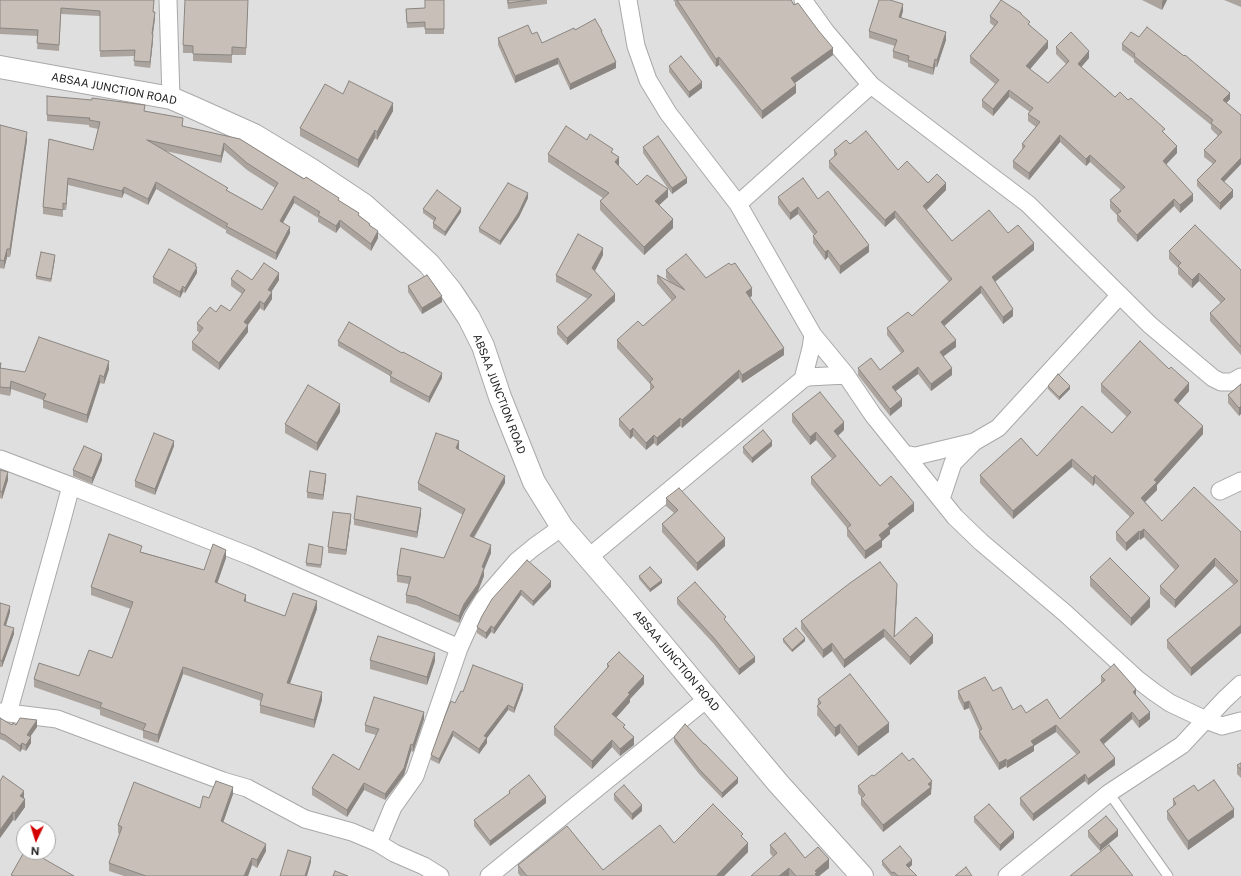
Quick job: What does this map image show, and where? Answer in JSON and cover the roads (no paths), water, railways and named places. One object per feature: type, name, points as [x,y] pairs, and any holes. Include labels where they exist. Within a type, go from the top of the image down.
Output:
[{"type":"street","points":[[168,0],[171,98]]},
{"type":"street","points":[[628,0],[636,46],[648,80],[668,114],[738,204],[813,335],[846,375],[872,414],[956,517],[981,542],[1065,613],[1154,692],[1170,703],[1222,726],[1241,721]]},
{"type":"street","points":[[803,0],[826,32],[871,85],[1028,204],[1150,325],[1213,378],[1221,382],[1232,382],[1241,377]]},
{"type":"street","name":"ABSAA JUNCTION ROAD","points":[[0,67],[171,98],[254,135],[310,169],[364,205],[429,264],[451,291],[469,318],[483,346],[500,397],[534,482],[562,527],[708,698],[778,783],[862,876]]},
{"type":"street","points":[[738,204],[871,85]]},
{"type":"street","points":[[941,499],[953,463],[974,442],[998,428],[1120,295]]},
{"type":"street","points":[[803,379],[813,335]]},
{"type":"street","points":[[588,558],[803,379],[808,377],[846,375]]},
{"type":"street","points":[[904,454],[915,456],[974,442]]},
{"type":"street","points":[[0,459],[250,556],[459,648]]},
{"type":"street","points":[[1220,490],[1241,481]]},
{"type":"street","points":[[71,486],[4,712],[57,719],[223,781],[247,788],[305,819],[352,832],[378,843],[394,853],[424,866],[440,876]]},
{"type":"street","points":[[378,843],[393,807],[415,776],[459,648],[473,617],[484,599],[517,561],[562,527]]},
{"type":"street","points":[[1007,876],[1109,793],[1182,745],[1241,684]]},
{"type":"street","points":[[489,876],[708,698]]},
{"type":"lane","points":[[1109,793],[1168,876]]}]
